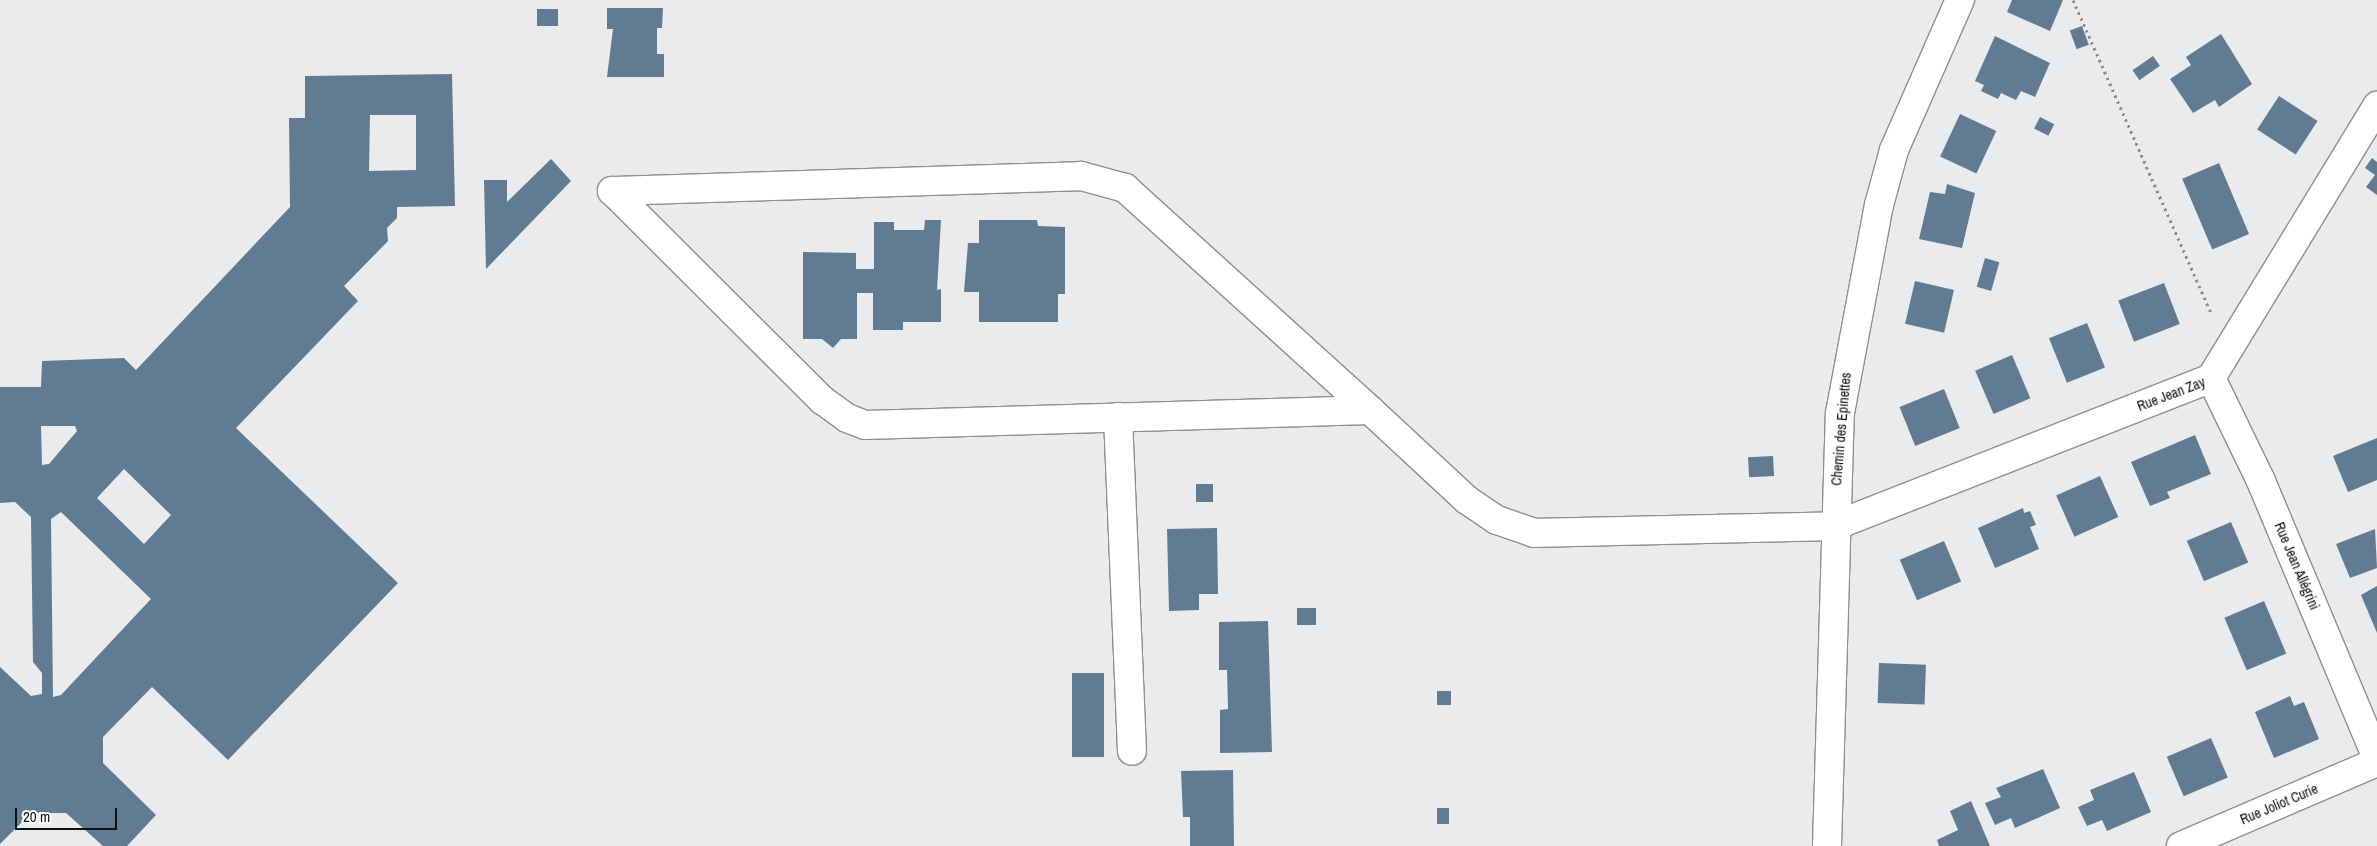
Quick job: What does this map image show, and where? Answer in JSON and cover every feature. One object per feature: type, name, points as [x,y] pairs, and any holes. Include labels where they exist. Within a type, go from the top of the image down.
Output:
[{"type":"street","name":"Chemin des Epinettes","points":[[1827,846],[1834,526],[1840,413],[1879,205],[1894,150],[1960,0]]},
{"type":"street","name":"Rue Jean Zay","points":[[1834,526],[2211,378],[2377,106]]},
{"type":"street","points":[[1370,410],[890,426],[847,418],[822,400],[612,191],[1081,176],[1106,180],[1125,188],[1370,410],[1467,500],[1497,520],[1534,533],[1834,526]]},
{"type":"street","name":"Rue Jean Allégrini","points":[[2211,378],[2261,481],[2377,758]]},
{"type":"street","points":[[1118,417],[1132,750]]},
{"type":"street","name":"Rue Joliot Curie","points":[[2181,846],[2377,762]]},
{"type":"path","points":[[2073,0],[2228,352]]},
{"type":"building","points":[[2012,0],[2063,0],[2050,31],[2007,12]]},
{"type":"building","points":[[607,8],[663,8],[662,28],[657,28],[657,54],[664,54],[664,77],[607,77],[613,29],[607,29]]},
{"type":"building","points":[[537,9],[558,9],[558,26],[537,26]]},
{"type":"building","points":[[2082,26],[2089,45],[2077,49],[2070,30]]},
{"type":"building","points":[[2221,34],[2252,84],[2219,107],[2215,100],[2193,113],[2170,79],[2191,65],[2186,57]]},
{"type":"building","points":[[1995,36],[2050,63],[2035,97],[2021,91],[2016,100],[2001,93],[1998,99],[1981,91],[1984,85],[1975,81]]},
{"type":"building","points":[[2153,56],[2160,66],[2139,80],[2133,70]]},
{"type":"building","points":[[452,74],[455,206],[397,207],[397,218],[387,228],[388,241],[344,286],[358,301],[236,428],[398,583],[228,760],[152,687],[103,737],[103,763],[156,815],[127,846],[103,846],[66,813],[31,813],[0,844],[0,667],[31,696],[42,694],[42,673],[33,662],[31,517],[15,502],[0,503],[0,387],[41,387],[42,361],[124,358],[136,370],[290,207],[289,118],[305,118],[305,76]],"holes":[[[370,115],[416,115],[416,170],[369,171]],[[41,426],[75,426],[77,431],[49,464],[42,465]],[[124,469],[171,515],[144,544],[97,498]],[[61,512],[151,599],[61,695],[53,697],[51,519]]]},
{"type":"building","points":[[2279,96],[2318,121],[2296,155],[2257,130]]},
{"type":"building","points":[[1960,114],[1996,131],[1976,174],[1940,157]]},
{"type":"building","points":[[2040,117],[2054,124],[2048,136],[2034,129]]},
{"type":"building","points":[[2372,158],[2377,162],[2377,195],[2366,187],[2375,175],[2365,168]]},
{"type":"building","points":[[551,159],[571,181],[486,269],[484,180],[507,180],[507,202]]},
{"type":"building","points":[[2219,163],[2249,234],[2212,250],[2182,179]]},
{"type":"building","points":[[1947,184],[1975,193],[1962,248],[1919,239],[1930,192],[1945,194]]},
{"type":"building","points":[[925,220],[941,220],[937,290],[941,289],[941,322],[903,322],[903,330],[873,330],[873,293],[857,293],[857,339],[841,339],[833,348],[822,339],[803,339],[803,252],[856,253],[856,269],[874,269],[874,222],[894,222],[894,230],[924,230]]},
{"type":"building","points":[[979,220],[1037,220],[1038,226],[1065,227],[1065,294],[1058,294],[1058,322],[979,322],[979,292],[964,292],[968,243],[979,243]]},
{"type":"building","points":[[1985,258],[1999,262],[1991,291],[1977,287]]},
{"type":"building","points":[[1915,281],[1954,290],[1944,333],[1905,324]]},
{"type":"building","points":[[2164,283],[2180,324],[2134,342],[2118,301]]},
{"type":"building","points":[[2087,323],[2105,368],[2067,383],[2049,338]]},
{"type":"building","points":[[2012,355],[2030,398],[1994,414],[1975,371]]},
{"type":"building","points":[[1944,389],[1960,428],[1915,446],[1899,407]]},
{"type":"building","points":[[2195,435],[2211,474],[2167,492],[2170,498],[2150,506],[2131,462]]},
{"type":"building","points":[[2377,438],[2377,480],[2348,492],[2333,456]]},
{"type":"building","points":[[1773,456],[1774,476],[1749,477],[1748,457]]},
{"type":"building","points":[[2100,476],[2118,517],[2074,537],[2056,496]]},
{"type":"building","points":[[1196,484],[1213,484],[1213,502],[1196,502]]},
{"type":"building","points":[[2023,508],[2024,513],[2030,511],[2036,525],[2030,527],[2039,549],[1995,568],[1978,528]]},
{"type":"building","points":[[2231,522],[2248,563],[2204,581],[2187,541]]},
{"type":"building","points":[[1217,528],[1218,594],[1199,594],[1199,610],[1169,611],[1167,529]]},
{"type":"building","points":[[2375,529],[2377,568],[2350,578],[2336,544]]},
{"type":"building","points":[[1944,541],[1961,582],[1917,600],[1900,560]]},
{"type":"building","points":[[2377,586],[2377,633],[2361,595]]},
{"type":"building","points":[[2264,601],[2286,653],[2247,670],[2224,618]]},
{"type":"building","points":[[1297,608],[1316,608],[1316,625],[1297,625]]},
{"type":"building","points":[[1268,621],[1272,752],[1220,753],[1220,710],[1228,709],[1227,670],[1219,670],[1219,622]]},
{"type":"building","points":[[1879,663],[1926,665],[1925,705],[1878,703]]},
{"type":"building","points":[[1072,673],[1104,673],[1104,757],[1072,757]]},
{"type":"building","points":[[1437,691],[1451,691],[1451,705],[1437,705]]},
{"type":"building","points":[[2290,696],[2294,706],[2304,702],[2319,739],[2274,758],[2255,712]]},
{"type":"building","points":[[2211,738],[2228,778],[2184,796],[2167,757]]},
{"type":"building","points":[[2043,769],[2060,808],[2015,828],[2011,818],[1995,825],[1985,803],[2001,797],[1996,788]]},
{"type":"building","points":[[1233,770],[1234,846],[1190,846],[1190,817],[1183,817],[1181,771]]},
{"type":"building","points":[[2134,772],[2151,812],[2107,831],[2102,820],[2087,826],[2078,807],[2094,800],[2090,790]]},
{"type":"building","points":[[1971,801],[1990,846],[1939,846],[1937,840],[1958,830],[1950,811]]},
{"type":"building","points":[[1437,808],[1449,808],[1449,824],[1437,824]]}]
